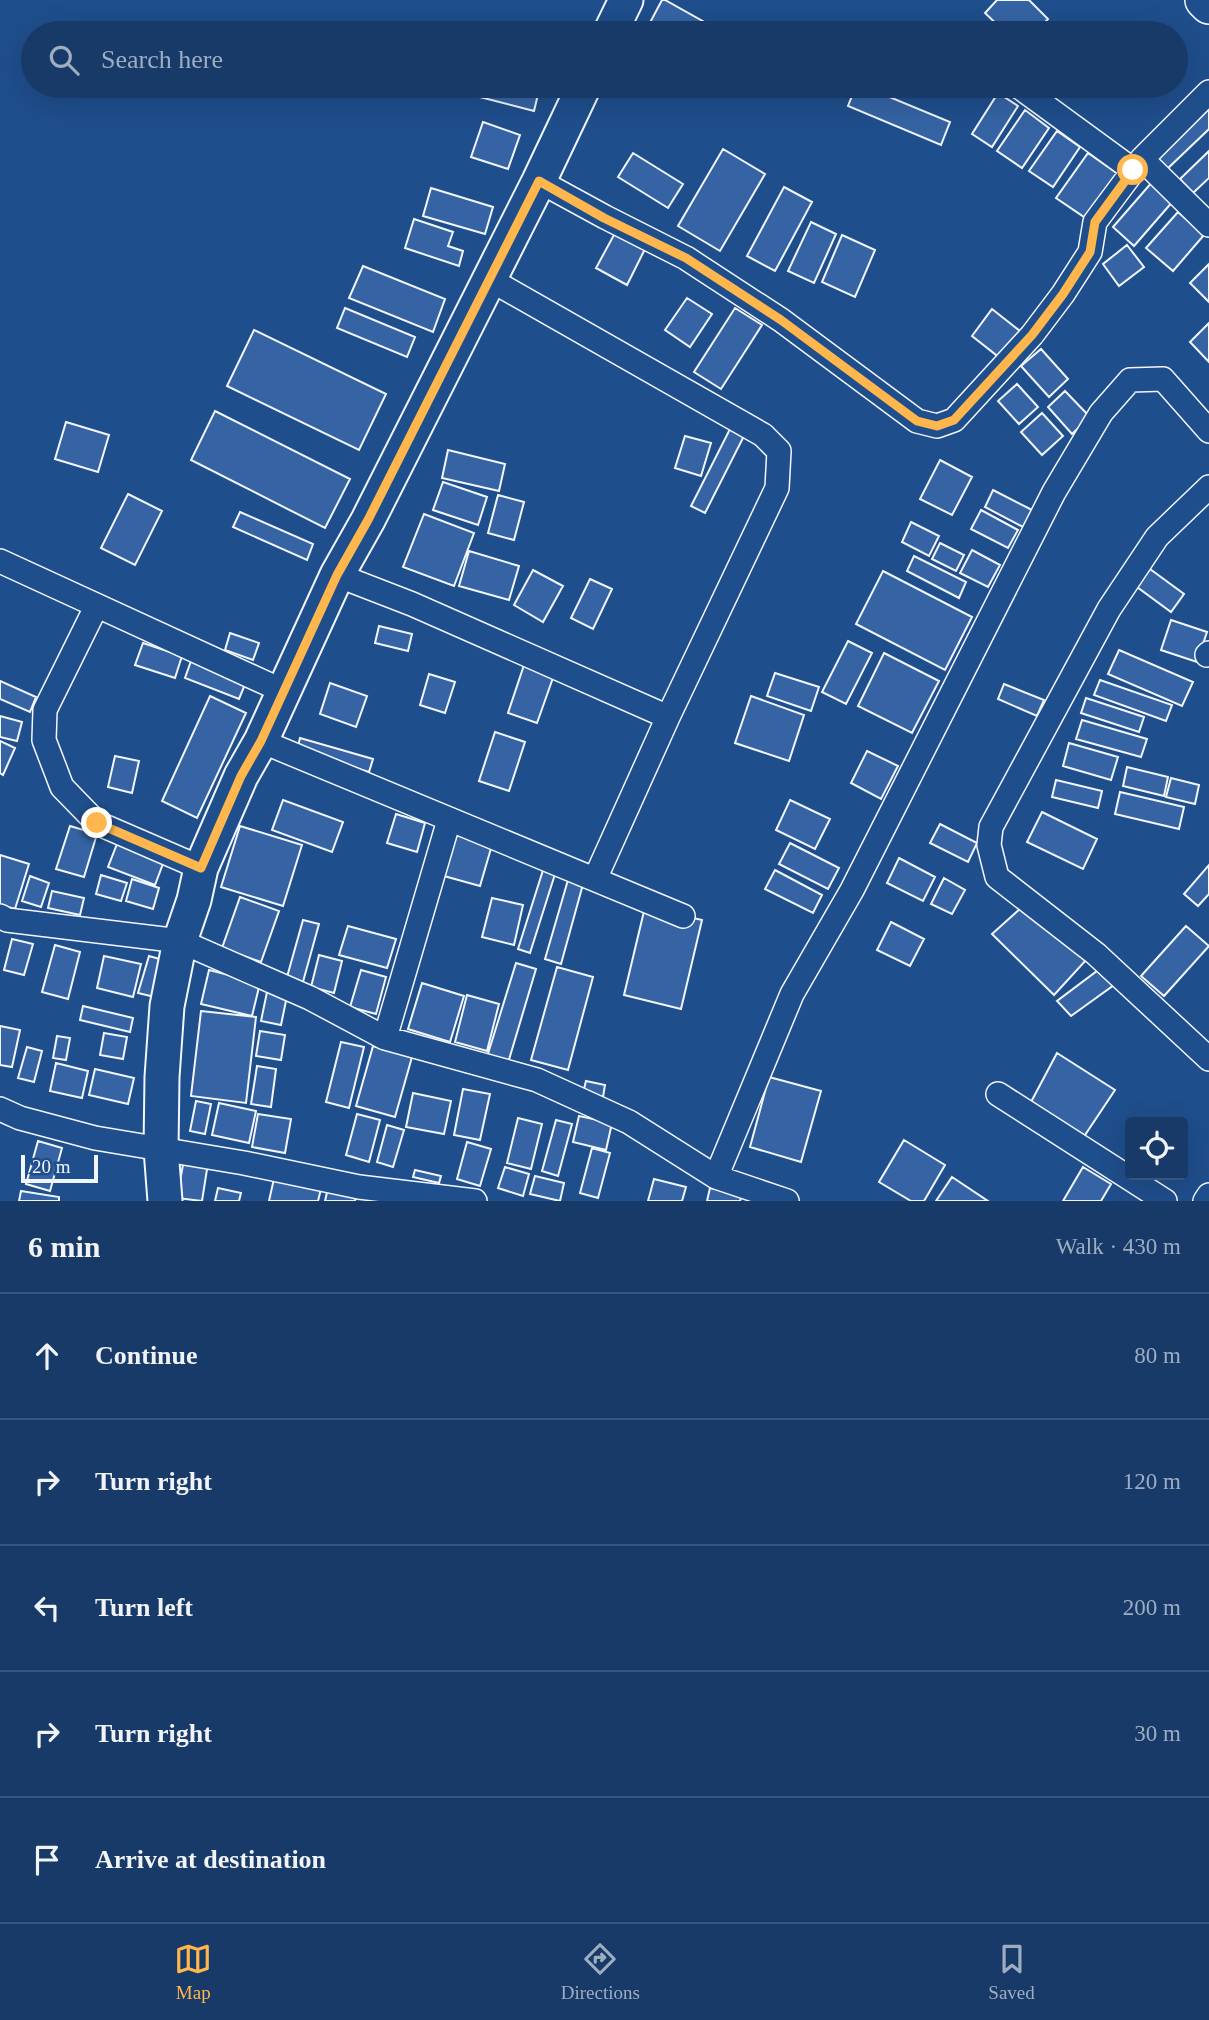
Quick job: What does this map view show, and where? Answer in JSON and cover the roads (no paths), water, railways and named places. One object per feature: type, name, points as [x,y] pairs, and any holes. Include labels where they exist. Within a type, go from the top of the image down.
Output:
[{"type":"main road","points":[[1204,0],[1209,5]]},
{"type":"street","points":[[616,21],[626,0]]},
{"type":"street","points":[[539,181],[604,218],[686,258],[781,320],[917,421],[937,426],[954,420],[1032,335],[1090,252],[1095,222],[1138,164],[1209,92]]},
{"type":"street","points":[[165,1201],[161,1149],[167,1006],[180,941],[194,900],[201,868],[241,776],[261,741],[337,575],[368,520],[578,98]]},
{"type":"street","points":[[1036,98],[1138,164],[1209,225]]},
{"type":"street","points":[[489,279],[763,435],[779,451],[777,488],[668,717],[595,879]]},
{"type":"street","points":[[716,1177],[792,994],[852,890],[1054,492],[1101,413],[1130,380],[1163,379],[1209,431]]},
{"type":"street","points":[[1209,487],[1157,537],[1109,609],[991,827],[989,845],[997,877],[1096,954],[1209,1059]]},
{"type":"street","points":[[0,561],[283,691]]},
{"type":"street","points":[[337,575],[412,604],[668,717]]},
{"type":"street","points":[[96,607],[45,710],[44,740],[62,787],[97,823],[201,868]]},
{"type":"street","points":[[261,741],[683,916]]},
{"type":"street","points":[[385,1038],[449,820]]},
{"type":"street","points":[[0,916],[7,920],[180,941],[310,998],[385,1038],[537,1080],[629,1122],[716,1177],[787,1201]]},
{"type":"street","points":[[998,1094],[1166,1201]]},
{"type":"street","points":[[0,1108],[20,1118],[95,1138],[244,1163],[359,1187],[475,1201]]},
{"type":"street","points":[[1205,1201],[1209,1195]]}]
